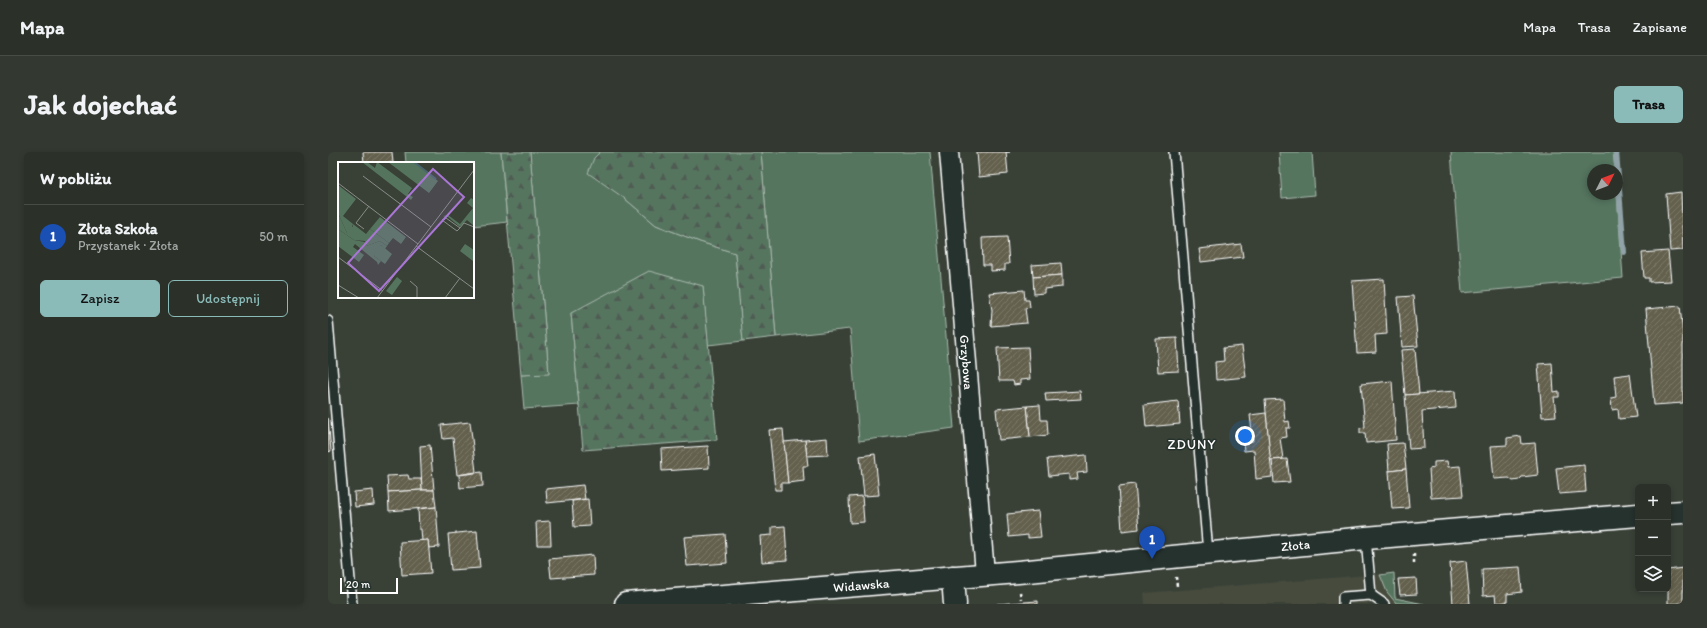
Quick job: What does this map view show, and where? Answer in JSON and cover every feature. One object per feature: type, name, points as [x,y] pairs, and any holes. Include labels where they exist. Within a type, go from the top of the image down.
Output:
[{"type":"street","name":"Grzybowa","points":[[949,152],[985,573]]},
{"type":"street","points":[[1671,513],[1683,512]]},
{"type":"street","name":"Złota","points":[[953,577],[1366,538],[1635,515]]},
{"type":"street","points":[[953,577],[955,604]]},
{"type":"street","name":"Widawska","points":[[626,604],[953,577]]},
{"type":"lane","points":[[1174,152],[1208,554]]},
{"type":"lane","points":[[328,321],[352,604]]},
{"type":"lane","points":[[1366,538],[1371,595]]},
{"type":"lane","points":[[1343,604],[1343,597],[1371,595],[1384,604]]},
{"type":"shaded area","points":[[1394,573],[1395,598],[1424,604],[1145,604],[1144,593]]},
{"type":"green space","points":[[405,152],[501,152],[507,222],[474,226],[474,162],[406,162]]},
{"type":"green space","points":[[501,152],[530,152],[549,374],[521,375]]},
{"type":"green space","points":[[530,152],[600,152],[594,158],[624,198],[656,225],[700,242],[735,253],[743,341],[708,345],[703,286],[571,313],[579,405],[524,409],[521,375],[549,373]]},
{"type":"green space","points":[[600,152],[761,152],[776,337],[743,341],[735,253],[700,242],[656,225],[624,198],[588,173],[594,158]]},
{"type":"green space","points":[[761,152],[930,152],[954,428],[859,441],[850,329],[776,337]]},
{"type":"green space","points":[[1279,152],[1312,152],[1315,195],[1282,198]]},
{"type":"green space","points":[[1451,152],[1613,152],[1614,164],[1587,164],[1587,200],[1617,200],[1623,278],[1462,293]]},
{"type":"green space","points":[[649,271],[703,286],[717,440],[583,450],[571,313]]},
{"type":"green space","points":[[1394,573],[1395,598],[1424,604],[1396,603],[1387,592],[1380,575]]},
{"type":"building","points":[[363,152],[392,152],[393,162],[364,162]]},
{"type":"building","points":[[977,152],[1006,152],[1008,174],[979,177]]},
{"type":"building","points":[[1681,192],[1683,250],[1670,251],[1666,194]]},
{"type":"building","points":[[1007,237],[1009,264],[1005,264],[1005,270],[991,271],[991,265],[983,265],[982,238]]},
{"type":"building","points":[[1241,244],[1243,257],[1201,262],[1199,249]]},
{"type":"building","points":[[1668,251],[1671,281],[1649,282],[1649,278],[1644,278],[1642,253]]},
{"type":"building","points":[[1061,263],[1062,275],[1033,277],[1032,265]]},
{"type":"building","points":[[1062,275],[1062,287],[1044,289],[1044,293],[1034,294],[1033,277]]},
{"type":"building","points":[[1384,279],[1387,334],[1375,335],[1376,352],[1357,353],[1352,281]]},
{"type":"building","points":[[1024,290],[1025,300],[1029,300],[1030,307],[1025,308],[1027,323],[991,326],[992,310],[989,293]]},
{"type":"building","points":[[1413,296],[1418,346],[1402,347],[1398,297]]},
{"type":"building","points":[[1680,306],[1683,335],[1683,403],[1654,405],[1646,309]]},
{"type":"building","points":[[1177,338],[1179,371],[1158,372],[1156,339]]},
{"type":"building","points":[[1242,346],[1246,377],[1216,380],[1215,362],[1224,361],[1223,348]]},
{"type":"building","points":[[1028,347],[1030,379],[1020,380],[1020,384],[1014,385],[1013,381],[999,381],[997,348]]},
{"type":"building","points":[[1415,349],[1419,394],[1405,395],[1401,350]]},
{"type":"building","points":[[1552,363],[1554,392],[1559,391],[1559,397],[1554,397],[1556,416],[1542,417],[1538,364]]},
{"type":"building","points":[[1630,374],[1636,417],[1619,419],[1618,409],[1612,410],[1611,398],[1616,397],[1614,376]]},
{"type":"building","points":[[1392,381],[1396,440],[1366,443],[1365,433],[1360,433],[1360,428],[1365,427],[1361,384]]},
{"type":"building","points":[[1080,391],[1081,399],[1046,401],[1045,393]]},
{"type":"building","points":[[1455,391],[1456,408],[1422,411],[1424,448],[1409,449],[1405,395]]},
{"type":"building","points":[[1283,399],[1285,422],[1289,421],[1290,428],[1286,428],[1287,437],[1280,438],[1283,459],[1270,460],[1265,400]]},
{"type":"building","points":[[1178,401],[1180,424],[1146,427],[1144,405]]},
{"type":"building","points":[[1040,405],[1041,420],[1047,420],[1048,435],[1030,437],[1027,406]]},
{"type":"building","points":[[1027,406],[1030,437],[999,440],[996,409]]},
{"type":"building","points":[[1266,413],[1272,477],[1256,479],[1254,450],[1244,451],[1243,442],[1253,441],[1250,415]]},
{"type":"building","points":[[328,418],[331,451],[328,452]]},
{"type":"building","points":[[470,422],[476,472],[457,475],[453,438],[443,439],[441,425]]},
{"type":"building","points":[[783,429],[788,483],[781,483],[781,490],[775,490],[769,430]]},
{"type":"building","points":[[1521,436],[1522,444],[1535,443],[1538,475],[1522,477],[1519,480],[1513,481],[1509,478],[1494,479],[1491,446],[1507,445],[1507,438]]},
{"type":"building","points":[[827,438],[828,455],[807,456],[805,440]]},
{"type":"building","points":[[805,440],[808,466],[803,466],[804,481],[788,483],[784,442]]},
{"type":"building","points":[[1403,443],[1406,469],[1389,471],[1387,444]]},
{"type":"building","points":[[430,445],[434,490],[422,490],[420,446]]},
{"type":"building","points":[[708,446],[709,468],[662,471],[661,449]]},
{"type":"building","points":[[875,454],[879,495],[864,496],[860,456]]},
{"type":"building","points":[[1086,455],[1087,472],[1077,473],[1078,479],[1069,480],[1069,474],[1049,476],[1047,459]]},
{"type":"building","points":[[1287,459],[1290,482],[1274,483],[1272,460]]},
{"type":"building","points":[[1447,461],[1448,467],[1460,466],[1463,496],[1431,498],[1429,469],[1434,468],[1434,462]]},
{"type":"building","points":[[1584,465],[1586,492],[1559,494],[1556,468]]},
{"type":"building","points":[[1406,469],[1409,508],[1392,509],[1389,471]]},
{"type":"building","points":[[482,472],[483,486],[460,488],[459,475]]},
{"type":"building","points":[[408,475],[409,479],[421,479],[422,490],[388,492],[387,476]]},
{"type":"building","points":[[1135,484],[1139,529],[1122,531],[1119,486]]},
{"type":"building","points":[[583,485],[585,499],[547,503],[546,489]]},
{"type":"building","points":[[373,490],[374,505],[355,507],[354,492]]},
{"type":"building","points":[[434,490],[436,507],[389,511],[388,492]]},
{"type":"building","points":[[862,496],[864,522],[850,523],[849,497]]},
{"type":"building","points":[[588,499],[590,526],[574,527],[572,501]]},
{"type":"building","points":[[436,507],[439,547],[429,548],[428,540],[422,541],[421,529],[419,529],[418,509]]},
{"type":"building","points":[[1038,511],[1041,537],[1028,538],[1028,535],[1009,537],[1007,514]]},
{"type":"building","points":[[550,521],[551,545],[537,545],[536,522]]},
{"type":"building","points":[[785,526],[787,560],[762,562],[760,536],[772,535],[772,527]]},
{"type":"building","points":[[477,531],[480,568],[451,570],[448,534]]},
{"type":"building","points":[[725,534],[727,563],[687,566],[684,537]]},
{"type":"building","points":[[428,540],[431,573],[402,575],[400,542]]},
{"type":"building","points":[[593,555],[594,575],[551,578],[549,559]]},
{"type":"building","points":[[1466,561],[1470,604],[1453,604],[1450,563]]},
{"type":"building","points":[[1520,567],[1522,592],[1507,594],[1507,602],[1496,603],[1495,595],[1483,596],[1482,569]]},
{"type":"building","points":[[1683,568],[1683,603],[1668,604],[1668,592],[1671,592],[1671,570]]},
{"type":"building","points":[[1416,578],[1417,594],[1400,595],[1398,579]]},
{"type":"building","points":[[1038,601],[1038,604],[997,604]]},
{"type":"waterway","points":[[1616,152],[1624,252]]},
{"type":"place","name":"Złota Szkoła","points":[[1152,559]]},
{"type":"district","name":"ZDUNY","points":[[1192,444]]}]
